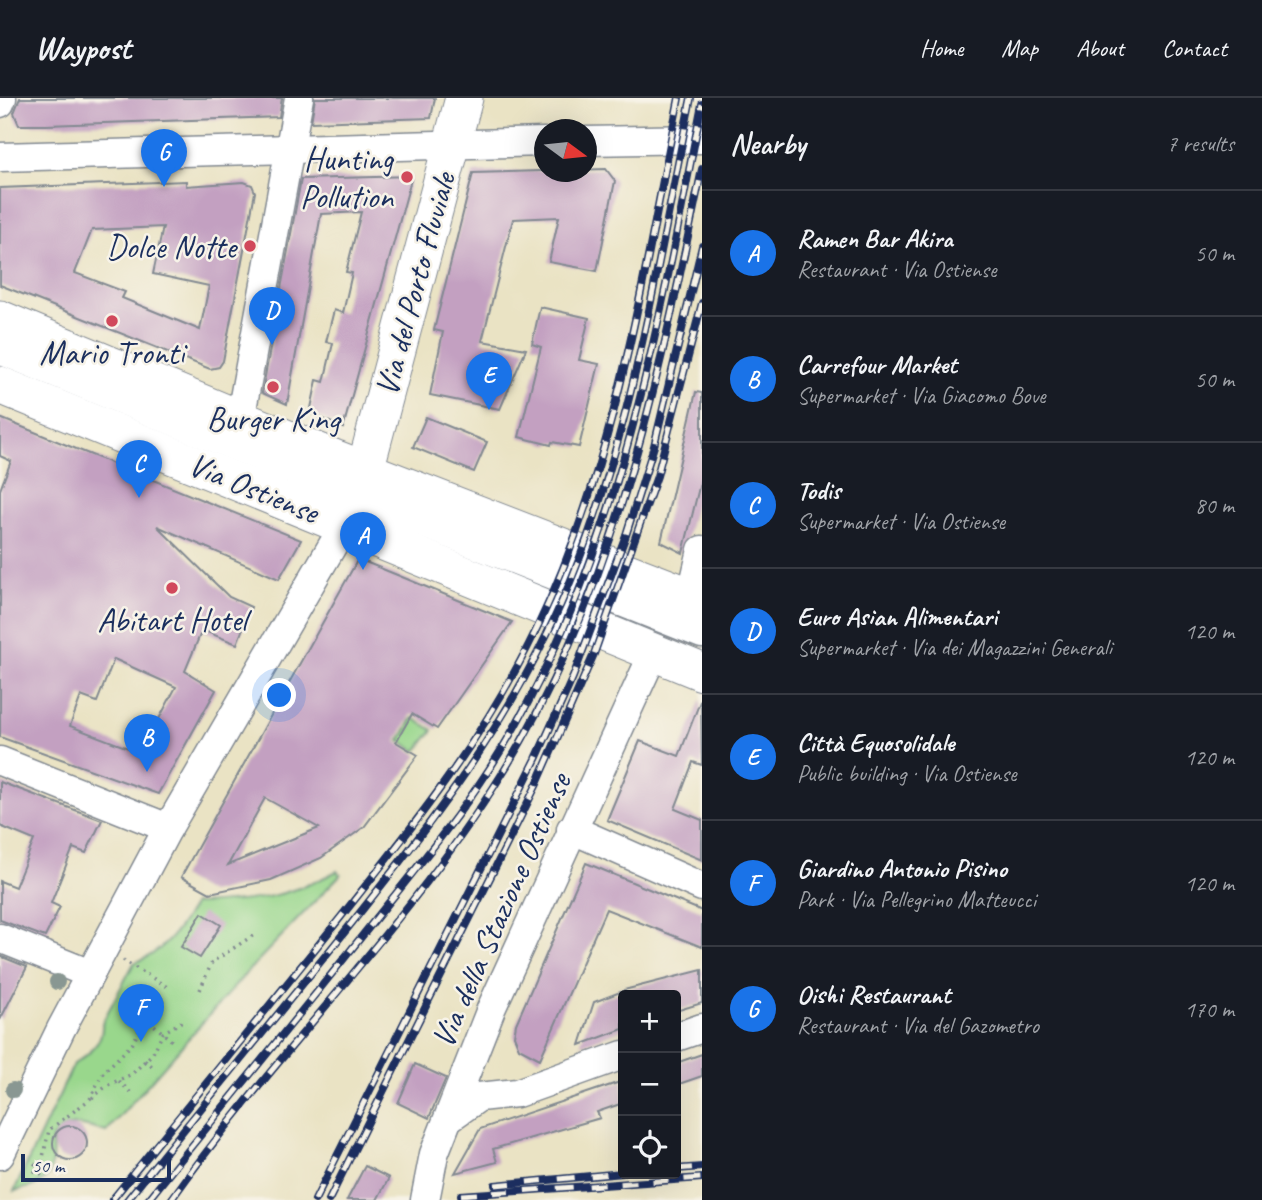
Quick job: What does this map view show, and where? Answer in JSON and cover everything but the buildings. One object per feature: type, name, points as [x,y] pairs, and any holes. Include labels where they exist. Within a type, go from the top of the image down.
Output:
[{"type":"main road","name":"Via del Porto Fluviale","points":[[356,497],[464,98]]},
{"type":"main road","name":"Via Ostiense","points":[[0,319],[240,420],[356,497],[654,652],[702,672]]},
{"type":"main road","name":"Via Ostiense","points":[[0,385],[356,497],[411,487],[696,599]]},
{"type":"street","points":[[240,420],[299,98]]},
{"type":"street","points":[[597,141],[702,139]]},
{"type":"street","points":[[0,157],[534,142]]},
{"type":"street","name":"Via Ostiense","points":[[0,350],[356,497],[526,562],[702,634]]},
{"type":"street","points":[[411,487],[526,562]]},
{"type":"street","points":[[0,1155],[90,974],[168,828],[356,497]]},
{"type":"street","points":[[696,599],[702,550]]},
{"type":"street","name":"Via della Stazione Ostiense","points":[[425,1200],[429,1168],[491,1009],[654,652]]},
{"type":"street","points":[[0,761],[168,828]]},
{"type":"street","points":[[571,830],[702,887]]},
{"type":"street","points":[[0,938],[90,974]]},
{"type":"street","points":[[681,1035],[702,1028]]},
{"type":"street","points":[[449,1118],[479,1097],[517,1093],[618,1057]]},
{"type":"path","points":[[200,990],[212,962],[257,933]]},
{"type":"path","points":[[104,949],[169,988]]},
{"type":"path","points":[[90,1099],[102,1074],[133,1043],[150,1007],[164,1000]]},
{"type":"path","points":[[144,1016],[175,1044]]},
{"type":"path","points":[[42,1162],[49,1130],[90,1099],[132,1074],[153,1053],[163,1033],[184,1020]]},
{"type":"path","points":[[145,1060],[154,1068]]},
{"type":"path","points":[[118,1081],[131,1093]]},
{"type":"green space","points":[[413,718],[433,730],[417,751],[400,741]]},
{"type":"green space","points":[[337,871],[341,874],[248,971],[106,1132],[77,1125],[64,1128],[52,1138],[52,1161],[48,1175],[36,1185],[14,1191],[74,1064],[98,1042],[102,1023],[134,963],[162,947],[194,904],[268,897],[301,887]]},
{"type":"railway","points":[[112,1200],[416,821],[468,748],[515,671],[564,567],[607,436],[639,301],[679,98]]},
{"type":"railway","points":[[127,1200],[405,855],[481,749],[526,675],[546,636],[598,507],[618,440],[650,303],[691,98]]},
{"type":"railway","points":[[148,1200],[446,830],[498,755],[552,655],[583,580],[610,503],[633,424],[653,345],[702,104]]},
{"type":"railway","points":[[171,1200],[253,1093],[425,884],[502,774],[542,704],[604,557],[629,480],[669,325],[702,169]]},
{"type":"railway","points":[[315,1200],[536,759],[573,677],[626,535],[654,446],[702,246]]},
{"type":"railway","points":[[329,1200],[537,784],[594,654],[657,476],[702,303]]},
{"type":"railway","points":[[681,1169],[702,1167]]},
{"type":"railway","points":[[495,1185],[618,1173]]},
{"type":"railway","points":[[461,1195],[702,1178]]},
{"type":"place","name":"Hunting Pollution","points":[[407,177]]},
{"type":"place","name":"Oishi Restaurant","points":[[164,187]]},
{"type":"place","name":"Dolce Notte","points":[[250,246]]},
{"type":"place","name":"Mario Tronti","points":[[112,321]]},
{"type":"place","name":"Euro Asian Alimentari","points":[[272,345]]},
{"type":"place","name":"Burger King","points":[[273,387]]},
{"type":"place","name":"Città Equosolidale","points":[[489,410]]},
{"type":"place","name":"Todis","points":[[139,498]]},
{"type":"place","name":"Ramen Bar Akira","points":[[363,570]]},
{"type":"place","name":"Abitart Hotel","points":[[172,588]]},
{"type":"place","name":"Carrefour Market","points":[[147,772]]},
{"type":"place","name":"Giardino Antonio Pisino","points":[[141,1042]]}]
